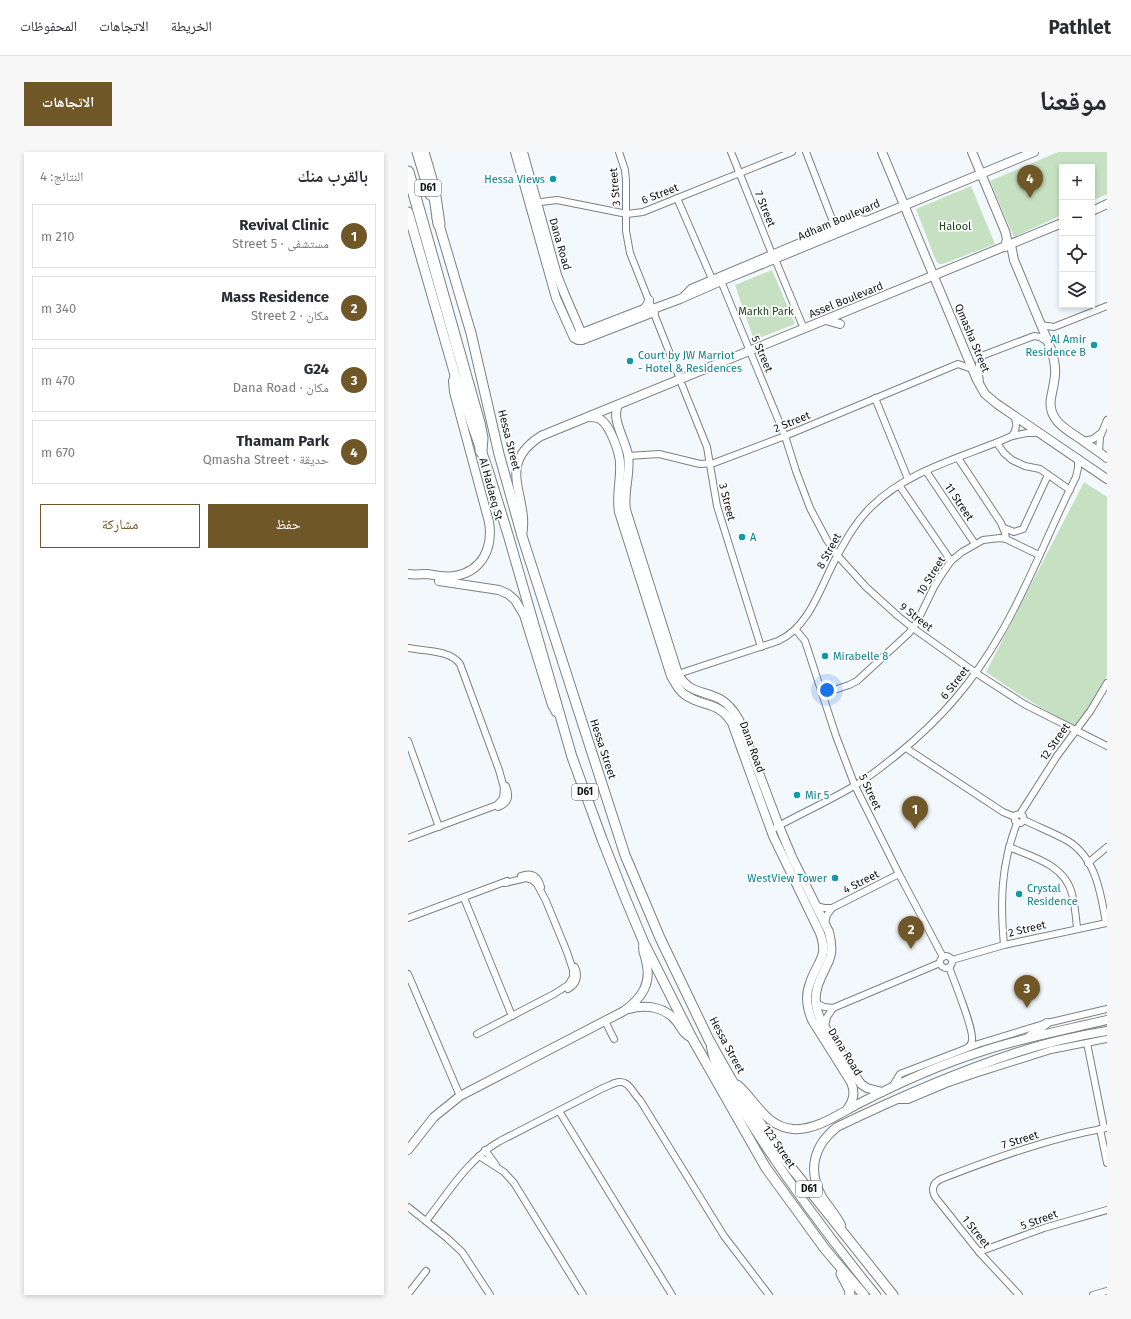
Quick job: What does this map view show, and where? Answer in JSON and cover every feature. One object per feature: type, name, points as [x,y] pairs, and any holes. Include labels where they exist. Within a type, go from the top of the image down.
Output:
[{"type":"highway","points":[[423,152],[436,198],[439,224]]},
{"type":"highway","points":[[408,172],[479,424],[482,438],[481,451]]},
{"type":"main road","name":"Hessa Street","points":[[417,152],[471,333],[499,454],[522,536],[625,856],[660,938],[709,1040],[731,1079],[782,1156],[893,1295]]},
{"type":"main road","name":"D61","points":[[408,212],[455,375],[509,538],[572,757],[602,839],[644,943],[692,1038],[766,1168],[825,1249],[864,1295]]},
{"type":"main road","points":[[825,1249],[842,1277],[850,1295]]},
{"type":"street","name":"Dana Road","points":[[514,152],[533,203],[564,295],[583,336],[578,340],[573,336],[556,298],[533,203],[523,152]]},
{"type":"street","name":"3 Street","points":[[619,152],[625,170],[627,214],[626,231],[630,253],[704,438],[717,506],[761,647]]},
{"type":"street","points":[[731,152],[739,173]]},
{"type":"street","name":"6 Street","points":[[533,203],[547,200],[566,201],[627,214],[649,210],[792,152]]},
{"type":"street","points":[[806,152],[836,227]]},
{"type":"street","name":"Qmasha Street","points":[[882,152],[972,369],[981,387],[991,400],[1107,479]]},
{"type":"street","points":[[972,152],[1005,231],[1008,246],[1048,341],[1054,360],[1056,371],[1055,383],[1050,401],[1055,419],[1060,425],[1107,458]]},
{"type":"street","name":"Adham Boulevard","points":[[583,336],[680,299],[743,272],[774,256],[808,245],[1034,152]]},
{"type":"street","name":"7 Street","points":[[739,173],[804,329]]},
{"type":"street","points":[[677,198],[712,279]]},
{"type":"street","points":[[1095,210],[1107,204]]},
{"type":"street","points":[[680,299],[691,288],[752,262],[774,256],[797,243],[856,219],[867,220]]},
{"type":"street","name":"Assel Boulevard","points":[[522,536],[524,518],[516,479],[516,469],[519,459],[525,450],[532,442],[541,436],[618,404],[681,382],[750,351],[1059,224]]},
{"type":"street","points":[[797,243],[808,245]]},
{"type":"street","points":[[743,272],[752,262]]},
{"type":"street","name":"5 Street","points":[[721,281],[786,436]]},
{"type":"street","points":[[583,336],[644,309],[649,300]]},
{"type":"street","points":[[1041,325],[1054,326],[1107,306]]},
{"type":"street","points":[[826,320],[840,324]]},
{"type":"street","points":[[1048,341],[1054,326]]},
{"type":"street","points":[[981,387],[978,365],[984,355],[1032,336],[1040,337],[1048,341]]},
{"type":"street","points":[[965,352],[958,364],[972,369]]},
{"type":"street","name":"2 Street","points":[[628,456],[659,454],[700,464],[710,463],[786,436],[958,364]]},
{"type":"street","name":"Al Hadaeq St","points":[[411,574],[429,574],[445,577],[461,575],[475,567],[486,554],[489,546],[490,538],[488,522],[454,392],[453,381],[455,375]]},
{"type":"street","points":[[875,398],[908,479]]},
{"type":"street","name":"Dana Road","points":[[618,404],[615,414],[628,456],[625,497],[626,510],[679,690],[684,695],[716,707],[728,717],[732,723],[771,830],[823,942],[824,951],[822,960],[810,983],[807,1002],[812,1020],[861,1084],[867,1088],[882,1092]]},
{"type":"street","points":[[1012,414],[1016,420],[1015,431],[1012,436]]},
{"type":"street","name":"Dana Road","points":[[588,417],[594,417],[605,423],[618,452],[620,463],[617,498],[619,512],[675,675],[695,691],[720,699],[740,720],[792,857],[830,932],[832,952],[830,962],[818,986],[816,1003],[825,1028],[854,1088],[853,1101],[848,1108]]},
{"type":"street","points":[[1099,452],[1101,433],[1107,420]]},
{"type":"street","name":"8 Street","points":[[675,675],[761,647],[784,638],[796,630],[807,614],[837,555],[862,517],[881,498],[908,479],[1012,436],[1027,433],[1040,433]]},
{"type":"street","points":[[1083,441],[1093,439],[1101,433]]},
{"type":"street","name":"9 Street","points":[[786,436],[796,471],[810,508],[824,535],[837,555],[866,587],[913,628],[976,674],[1024,704],[1074,731],[1107,746]]},
{"type":"street","points":[[998,442],[1004,453],[1012,460],[1025,466],[1036,468],[1070,490]]},
{"type":"street","points":[[958,458],[1004,528],[1006,539]]},
{"type":"street","name":"6 Street","points":[[771,830],[855,786],[906,748],[942,716],[958,697],[976,674],[1009,618],[1076,477],[1078,458]]},
{"type":"street","points":[[1076,477],[1083,471],[1092,468]]},
{"type":"street","name":"11 Street","points":[[926,471],[975,544]]},
{"type":"street","points":[[1004,528],[1014,532],[1023,529],[1048,475]]},
{"type":"street","points":[[899,485],[951,561]]},
{"type":"street","name":"10 Street","points":[[822,694],[857,681],[905,637],[913,628],[934,587],[951,561],[975,544],[991,538],[1006,539],[1039,555]]},
{"type":"street","name":"Al Hadaeq St","points":[[411,574],[429,579],[499,590],[508,594],[524,615],[553,709],[560,714]]},
{"type":"street","name":"5 Street","points":[[796,630],[805,641],[822,694],[855,786],[941,960]]},
{"type":"street","points":[[408,648],[446,654],[453,656],[458,661],[508,792],[508,798],[502,806],[484,810],[408,838]]},
{"type":"street","name":"12 Street","points":[[1004,945],[1002,889],[1005,861],[1017,818],[1074,731],[1091,710],[1107,683]]},
{"type":"street","points":[[408,741],[439,827]]},
{"type":"street","points":[[906,748],[1004,812],[1017,818],[1021,823],[1024,820],[1069,842],[1083,854],[1093,872],[1101,892],[1106,923]]},
{"type":"street","points":[[1009,847],[1051,865],[1064,877],[1072,893],[1077,928]]},
{"type":"street","points":[[1088,862],[1107,847]]},
{"type":"street","name":"4 Street","points":[[832,908],[898,874]]},
{"type":"street","points":[[408,918],[524,875],[532,875],[539,880],[546,902],[567,952],[570,954],[577,971],[577,979],[571,987],[558,994],[554,994],[477,1034]]},
{"type":"street","points":[[464,898],[512,1016]]},
{"type":"street","points":[[816,906],[832,908]]},
{"type":"street","points":[[825,923],[827,915],[832,908]]},
{"type":"street","name":"2 Street","points":[[952,960],[1004,945],[1077,928],[1106,923]]},
{"type":"street","points":[[408,1150],[434,1117],[460,1096],[624,1011],[636,1002],[641,996],[647,982],[648,967],[642,948],[644,943]]},
{"type":"street","points":[[816,1003],[824,1008],[833,1008],[948,956],[952,960],[951,965],[948,967]]},
{"type":"street","points":[[941,960],[944,968],[948,967]]},
{"type":"street","points":[[936,1083],[944,1075],[975,1061],[978,1058],[979,1048],[948,967]]},
{"type":"street","points":[[408,974],[460,1096]]},
{"type":"street","points":[[624,1011],[642,1007],[661,1010],[673,1017],[685,1034],[692,1038]]},
{"type":"street","points":[[825,1028],[827,1017],[833,1008]]},
{"type":"street","points":[[731,1079],[742,1088],[767,1118],[775,1124],[794,1129],[804,1129],[813,1126],[891,1087],[979,1048],[1047,1022],[1107,1009]]},
{"type":"street","points":[[891,1087],[900,1074],[967,1048],[979,1048],[1107,1020]]},
{"type":"street","points":[[605,1021],[614,1039]]},
{"type":"street","points":[[1027,1038],[1047,1022]]},
{"type":"street","points":[[967,1048],[971,1044],[972,1039],[970,1025]]},
{"type":"street","points":[[847,1237],[836,1216],[818,1189],[815,1179],[815,1158],[823,1140],[837,1127],[895,1100],[1016,1052],[1057,1041],[1107,1031]]},
{"type":"street","points":[[895,1100],[908,1100],[946,1084],[1051,1050],[1107,1039]]},
{"type":"street","name":"123 Street","points":[[709,1040],[713,1057],[719,1072],[771,1156],[840,1251],[876,1295]]},
{"type":"street","points":[[1088,1043],[1104,1128],[1107,1163]]},
{"type":"street","points":[[426,1221],[484,1150],[603,1088],[617,1079],[625,1078],[632,1084],[639,1095],[640,1100],[724,1236],[770,1295]]},
{"type":"street","points":[[559,1110],[672,1295]]},
{"type":"street","name":"7 Street","points":[[941,1179],[1008,1154],[1059,1138],[1104,1128]]},
{"type":"street","points":[[484,1150],[498,1168]]},
{"type":"street","points":[[478,1156],[498,1168],[509,1177],[518,1189],[583,1295]]},
{"type":"street","name":"1 Street","points":[[941,1179],[934,1185],[932,1190],[933,1194],[979,1252],[1019,1295]]},
{"type":"street","points":[[408,1207],[455,1244],[462,1252],[490,1295]]},
{"type":"street","name":"5 Street","points":[[979,1252],[1056,1224],[1107,1210]]},
{"type":"street","points":[[408,1294],[426,1271]]},
{"type":"street","points":[[1093,1295],[1107,1291]]},
{"type":"green space","points":[[1058,152],[1107,152],[1107,194],[1095,200],[1095,164],[1059,164],[1059,216],[1014,237],[990,181]]},
{"type":"green space","name":"Halool","points":[[971,186],[995,244],[943,264],[939,264],[936,261],[916,209]]},
{"type":"green space","name":"Markh Park","points":[[772,270],[795,324],[754,340],[735,285]]},
{"type":"green space","points":[[1084,482],[1107,497],[1107,675],[1102,687],[1078,727],[1054,715],[986,672]]},
{"type":"place","name":"Hessa Views","points":[[553,179]]},
{"type":"place","name":"Thamam Park","points":[[1030,198]]},
{"type":"place","name":"Al Amir Residence B","points":[[1094,345]]},
{"type":"place","name":"Court by JW Marriot - Hotel & Residences","points":[[630,361]]},
{"type":"place","name":"A","points":[[742,537]]},
{"type":"place","name":"Mirabelle 8","points":[[825,656]]},
{"type":"place","name":"Mir 5","points":[[797,795]]},
{"type":"place","name":"Revival Clinic","points":[[915,829]]},
{"type":"place","name":"WestView Tower","points":[[835,878]]},
{"type":"place","name":"Crystal Residence","points":[[1019,894]]},
{"type":"place","name":"Mass Residence","points":[[911,949]]},
{"type":"place","name":"G24","points":[[1027,1008]]}]
